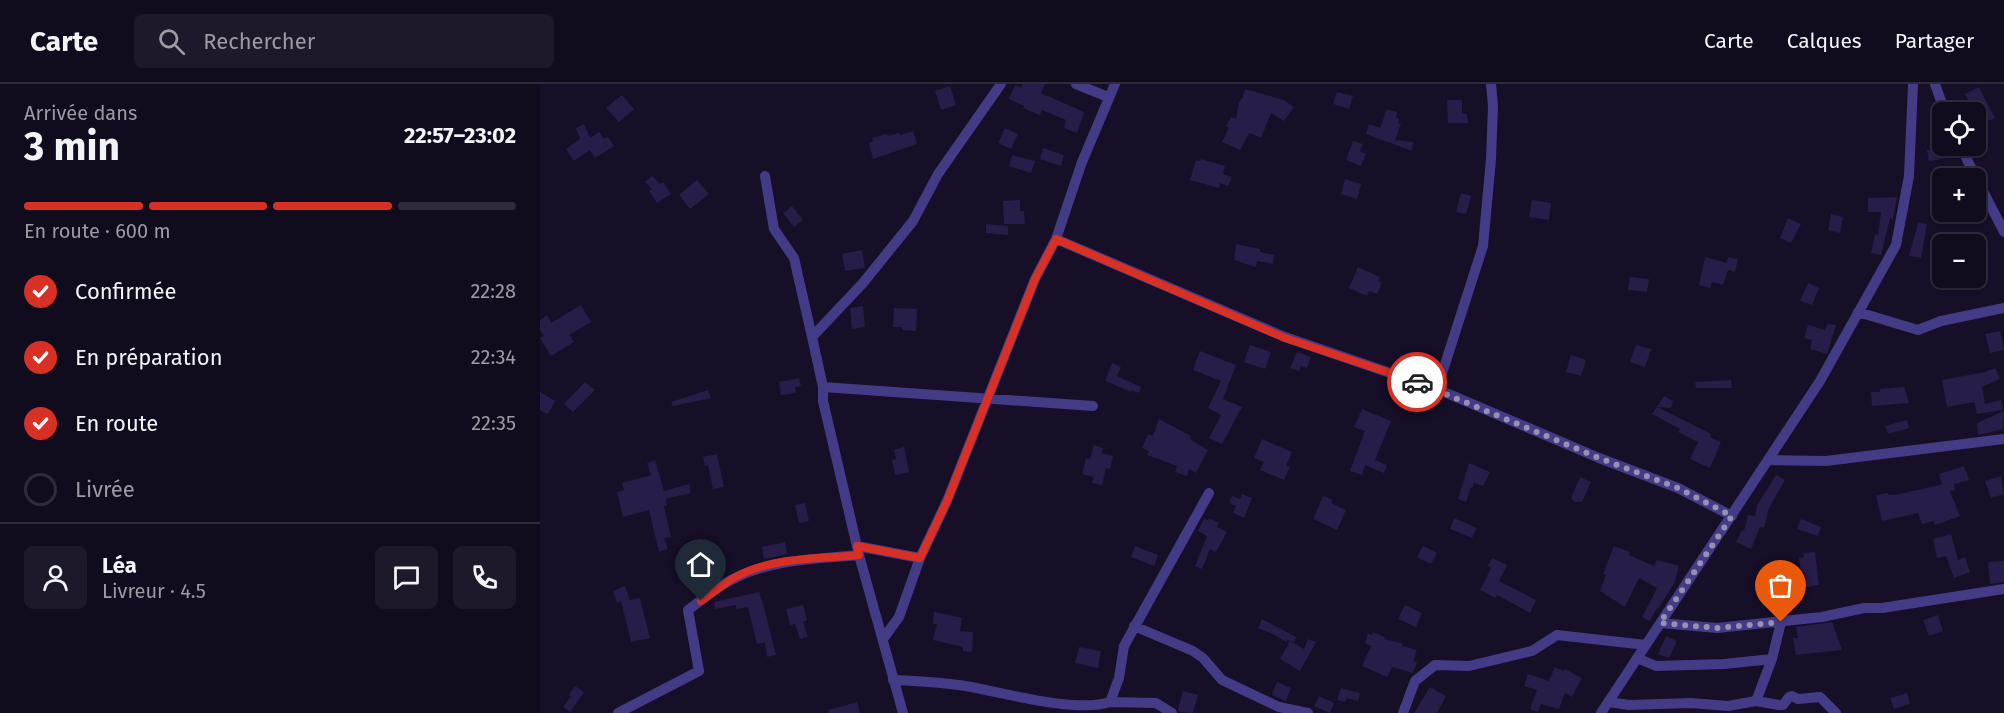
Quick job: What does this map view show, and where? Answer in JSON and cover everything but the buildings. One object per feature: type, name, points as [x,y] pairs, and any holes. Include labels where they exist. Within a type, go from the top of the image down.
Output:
[{"type":"street","points":[[812,337],[863,283],[913,221],[938,174],[1001,84]]},
{"type":"street","points":[[1076,84],[1108,97]]},
{"type":"street","points":[[883,639],[899,618],[920,558],[947,501],[1035,279],[1056,239],[1082,162],[1114,84]]},
{"type":"street","points":[[1437,389],[1483,246],[1491,159],[1493,106],[1491,84]]},
{"type":"street","points":[[1601,713],[1820,381],[1896,245],[1909,176],[1913,84]]},
{"type":"street","points":[[1935,84],[1941,102]]},
{"type":"street","points":[[1965,156],[2004,232]]},
{"type":"street","points":[[765,176],[774,229],[794,258],[823,387],[823,400],[858,550],[903,713]]},
{"type":"street","points":[[1056,239],[1285,338],[1437,389],[1599,458],[1678,488],[1732,516]]},
{"type":"street","points":[[1858,312],[1918,330],[1941,321],[2004,308]]},
{"type":"street","points":[[823,387],[1093,406]]},
{"type":"street","points":[[1768,460],[1826,461],[2004,439]]},
{"type":"street","points":[[1110,702],[1119,678],[1124,646],[1209,493]]},
{"type":"street","points":[[618,713],[699,671],[688,610],[733,579],[775,563],[858,550],[920,558]]},
{"type":"street","points":[[1660,623],[1717,628],[1781,622],[2004,589]]},
{"type":"street","points":[[1756,701],[1772,659],[1781,622]]},
{"type":"street","points":[[1134,626],[1203,657],[1222,680],[1279,707],[1307,713]]},
{"type":"street","points":[[1403,713],[1415,681],[1436,665],[1469,666],[1532,651],[1557,635],[1646,645]]},
{"type":"street","points":[[1637,658],[1656,666],[1724,664],[1772,659]]},
{"type":"street","points":[[893,680],[968,686],[1039,703],[1082,709],[1092,709],[1110,702],[1156,703],[1172,713]]},
{"type":"street","points":[[1608,702],[1629,705],[1692,703],[1728,706],[1756,701],[1783,705],[1792,696],[1798,699],[1820,697],[1836,713]]},
{"type":"way so far","points":[[1417,382],[1599,458],[1678,488],[1732,516],[1660,623],[1717,628],[1781,622]]},
{"type":"route","points":[[701,601],[733,579],[755,569],[775,563],[859,555],[857,546],[920,558],[947,501],[1035,279],[1056,239],[1285,338],[1417,382]]}]
